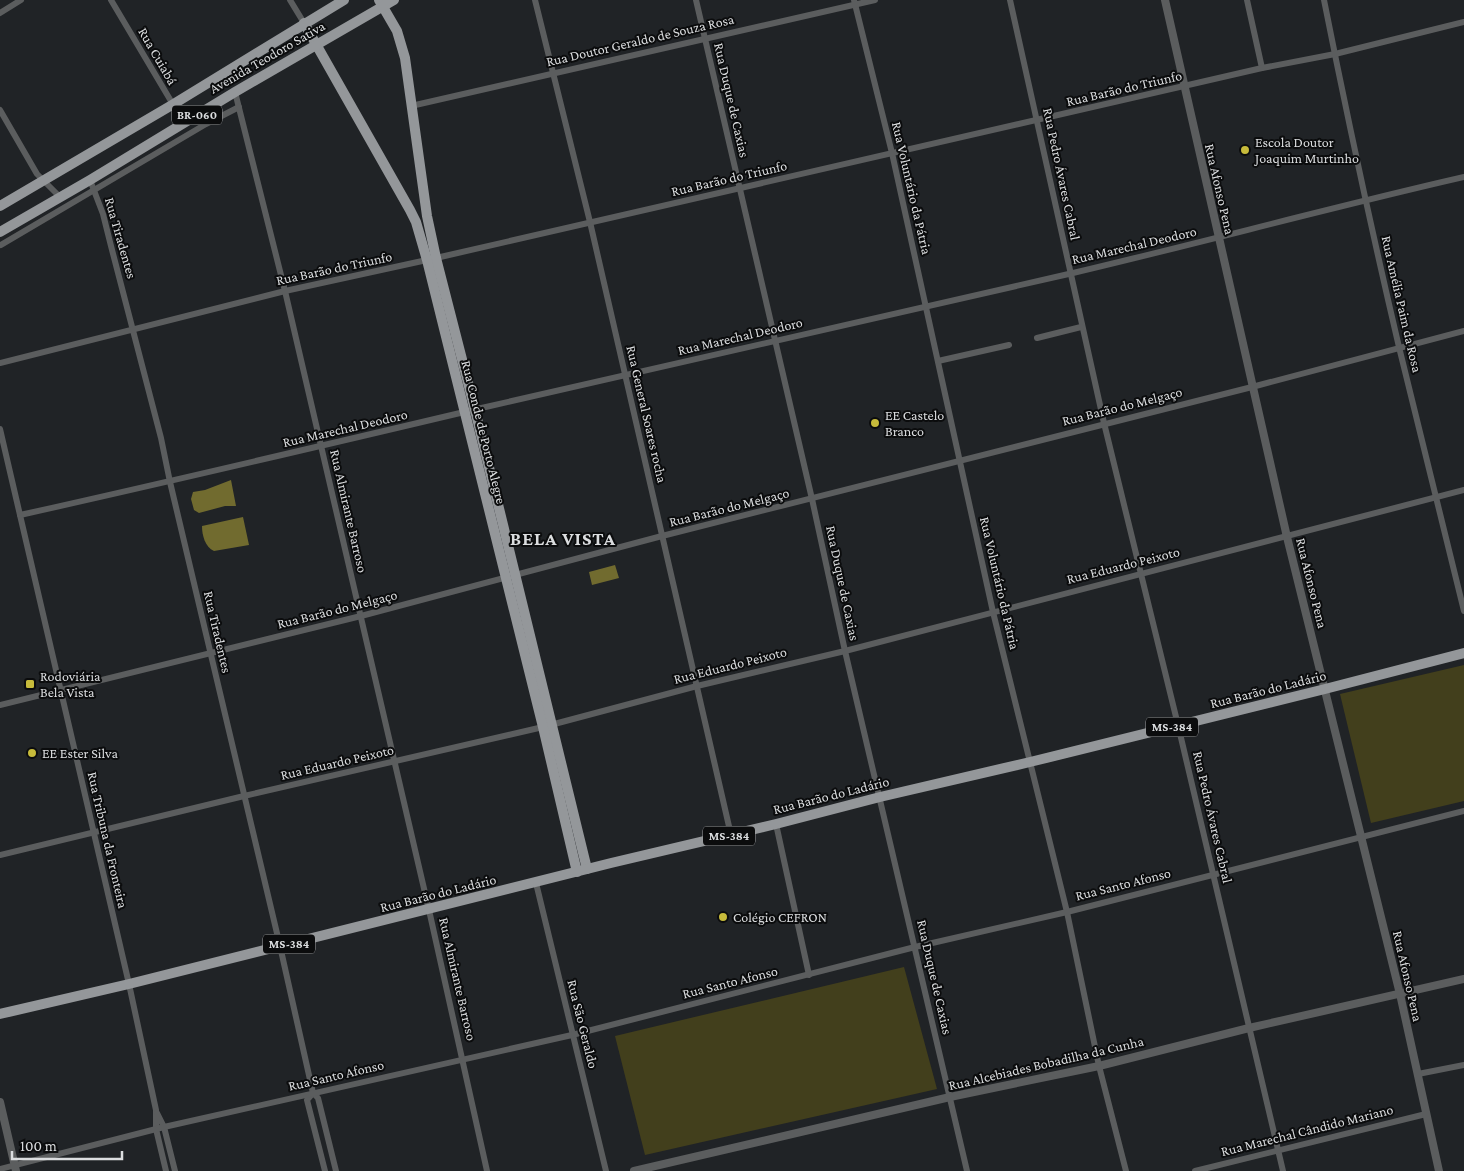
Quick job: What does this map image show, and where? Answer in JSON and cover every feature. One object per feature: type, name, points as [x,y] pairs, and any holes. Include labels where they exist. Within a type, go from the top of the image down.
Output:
[{"type":"main road","name":"Avenida Teodoro Sativa","points":[[0,206],[172,105],[344,0]]},
{"type":"main road","name":"Avenida Teodoro Sativa","points":[[0,232],[317,44],[381,3],[394,0]]},
{"type":"main road","name":"Rua Conde de Porto Alegre","points":[[381,3],[397,31],[403,51],[427,216],[431,259]]},
{"type":"main road","name":"Rua Conde de Porto Alegre","points":[[304,23],[410,210],[431,259],[548,726],[582,870]]},
{"type":"main road","name":"Rua Barão do Ladário","points":[[0,1014],[429,910],[582,870],[776,824],[880,796],[1030,762],[1464,653]]},
{"type":"street","points":[[0,12],[21,0]]},
{"type":"street","name":"Rua Cuiabá","points":[[111,0],[184,123]]},
{"type":"street","points":[[290,0],[304,23]]},
{"type":"street","name":"Rua General Soares rocha","points":[[535,0],[590,222],[731,835]]},
{"type":"street","name":"Rua Duque de Caxias","points":[[696,0],[967,1171]]},
{"type":"street","name":"Rua Doutor Geraldo de Souza Rosa","points":[[411,106],[855,2],[875,0]]},
{"type":"street","name":"Rua Pedro Ávares Cabral","points":[[1010,0],[1104,423],[1214,875],[1283,1171]]},
{"type":"street","name":"Rua Afonso Pena","points":[[1165,0],[1183,87],[1287,537],[1400,994],[1439,1171]]},
{"type":"street","points":[[1247,0],[1262,68]]},
{"type":"street","name":"Rua Amélia Paim da Rosa","points":[[1324,0],[1365,200],[1399,349],[1464,611]]},
{"type":"street","name":"Rua Voluntário da Pátria","points":[[855,2],[892,153],[992,612],[1067,912],[1099,1066],[1126,1171]]},
{"type":"street","name":"Rua Barão do Triunfo","points":[[0,363],[285,291],[1262,68],[1335,54],[1464,22]]},
{"type":"street","name":"Rua Almirante Barroso","points":[[235,92],[322,447],[487,1171]]},
{"type":"street","points":[[1,245],[206,124],[239,107]]},
{"type":"street","points":[[0,110],[38,174],[60,197]]},
{"type":"street","name":"Rua Marechal Deodoro","points":[[20,515],[1071,273],[1219,238],[1365,200],[1464,178]]},
{"type":"street","name":"Rua Tiradentes","points":[[90,180],[111,246],[161,438],[313,1093],[318,1098],[336,1171]]},
{"type":"street","points":[[1037,338],[1082,327]]},
{"type":"street","name":"Rua Barão do Melgaço","points":[[0,705],[361,616],[662,536],[1252,387],[1464,331]]},
{"type":"street","points":[[938,360],[1008,345]]},
{"type":"street","name":"Rua Tribuna da Fronteira","points":[[0,429],[129,984],[156,1110],[156,1129],[166,1171]]},
{"type":"street","name":"Rua Eduardo Peixoto","points":[[0,855],[244,796],[548,726],[697,686],[845,650],[1464,490]]},
{"type":"street","name":"Rua Santo Afonso","points":[[0,1169],[15,1168],[164,1127],[462,1058],[572,1035],[915,947],[1067,912],[1464,811]]},
{"type":"street","points":[[776,824],[809,975]]},
{"type":"street","name":"Rua São Geraldo","points":[[536,883],[606,1171]]},
{"type":"street","name":"Rua Alcebiades Bobadilha da Cunha","points":[[634,1171],[950,1097],[1099,1066],[1249,1028],[1464,979]]},
{"type":"street","points":[[1418,1074],[1464,1065]]},
{"type":"street","name":"Rua Tiradentes","points":[[313,1093],[307,1100],[325,1171]]},
{"type":"street","points":[[0,1102],[15,1168]]},
{"type":"street","name":"Rua Tribuna da Fronteira","points":[[156,1110],[164,1127],[175,1171]]},
{"type":"street","name":"Rua Marechal Cândido Mariano","points":[[1195,1171],[1426,1114]]},
{"type":"shaded area","points":[[231,480],[236,506],[225,506],[199,513],[194,510],[191,499],[193,492],[205,490]]},
{"type":"shaded area","points":[[243,517],[249,545],[214,551],[208,547],[203,537],[202,526]]},
{"type":"shaded area","points":[[615,565],[619,578],[592,585],[589,572]]},
{"type":"shaded area","points":[[1464,665],[1464,801],[1371,823],[1340,694]]},
{"type":"shaded area","points":[[904,967],[937,1089],[645,1155],[615,1036]]},
{"type":"place","name":"Escola Doutor Joaquim Murtinho","points":[[1245,150]]},
{"type":"place","name":"EE Castelo Branco","points":[[875,423]]},
{"type":"place","name":"Rodoviária Bela Vista","points":[[30,684]]},
{"type":"place","name":"EE Ester Silva","points":[[32,753]]},
{"type":"place","name":"Colégio CEFRON","points":[[723,917]]},
{"type":"district","name":"BELA VISTA","points":[[563,538]]}]
